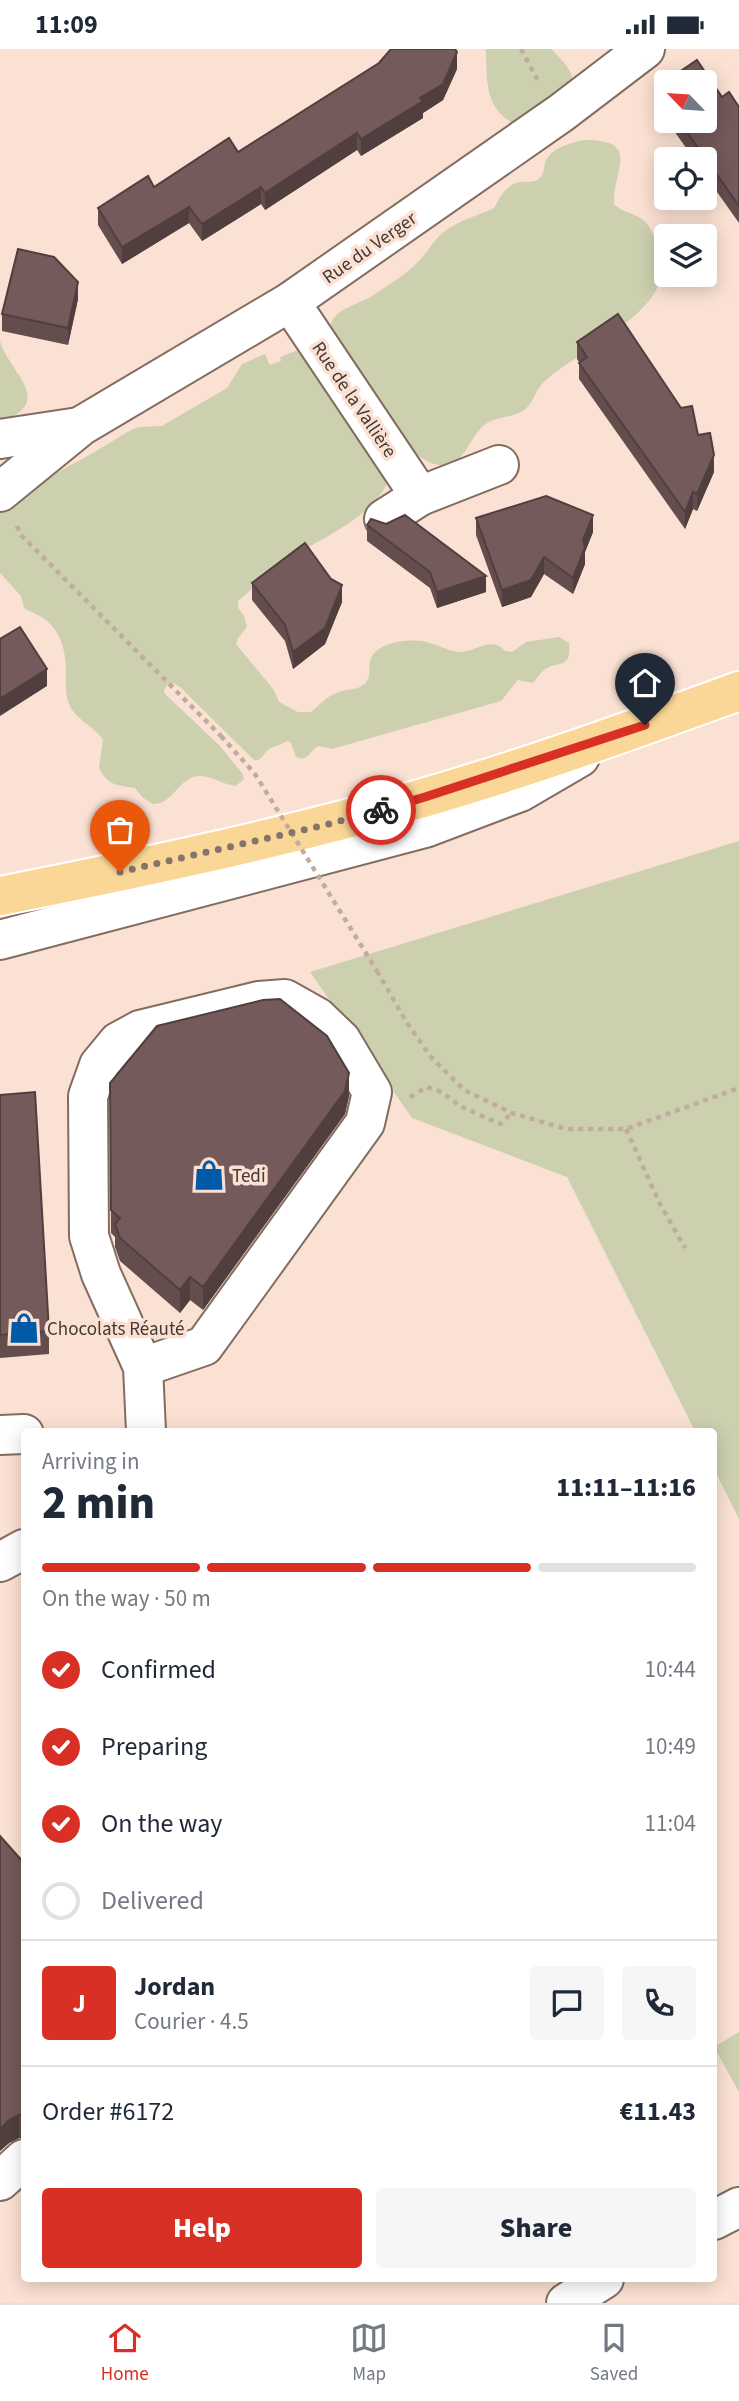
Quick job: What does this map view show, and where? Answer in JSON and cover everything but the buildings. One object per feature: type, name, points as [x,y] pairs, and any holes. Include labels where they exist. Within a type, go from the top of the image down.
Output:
[{"type":"main road","points":[[0,896],[120,872],[325,825],[425,797],[621,734],[739,691]]},
{"type":"street","name":"Rue du Verger","points":[[1,492],[81,426],[290,302],[561,113],[645,49]]},
{"type":"street","name":"Rue de la Vallière","points":[[290,302],[420,496]]},
{"type":"street","name":"Rue du Verger","points":[[0,439],[81,426]]},
{"type":"street","points":[[384,519],[420,496],[499,465]]},
{"type":"street","points":[[0,940],[425,828],[520,792],[621,734]]},
{"type":"street","points":[[143,1367],[204,1346],[365,1123],[372,1092],[358,1066],[341,1040],[317,1017],[285,999],[259,1000],[140,1030],[118,1042],[99,1065],[89,1096],[89,1236],[101,1274],[143,1367],[146,1428]]},
{"type":"street","points":[[0,1435],[21,1434]]},
{"type":"street","points":[[0,1562],[21,1551]]},
{"type":"street","points":[[0,2181],[21,2162]]},
{"type":"street","points":[[717,2218],[739,2207]]},
{"type":"street","points":[[566,2303],[599,2282]]},
{"type":"path","points":[[1,492],[20,534],[221,736],[255,774],[407,1023],[430,1057],[464,1090],[512,1113],[566,1129],[626,1129],[739,1088]]},
{"type":"path","points":[[626,1129],[660,1204],[685,1248]]},
{"type":"green space","points":[[486,49],[551,49],[571,73],[575,92],[518,126],[499,112],[493,103],[488,84]]},
{"type":"green space","points":[[584,140],[602,141],[613,145],[619,151],[614,204],[642,219],[651,229],[654,236],[654,287],[657,289],[646,305],[630,320],[542,384],[524,410],[485,424],[464,453],[450,464],[438,465],[427,461],[408,447],[332,332],[333,319],[344,309],[372,296],[409,270],[445,231],[494,208],[511,185],[540,178],[546,160],[553,152]]},
{"type":"green space","points":[[0,341],[28,396],[25,406],[17,414],[0,422]]},
{"type":"green space","points":[[303,348],[389,479],[382,492],[360,515],[331,535],[281,562],[238,601],[238,608],[247,627],[236,644],[274,690],[279,702],[298,712],[311,712],[333,694],[363,685],[368,679],[370,660],[376,651],[402,641],[422,641],[459,652],[494,645],[512,652],[526,642],[559,637],[569,643],[568,657],[563,663],[545,669],[533,683],[518,680],[501,701],[332,749],[318,746],[303,758],[296,757],[288,741],[269,749],[259,760],[254,760],[180,687],[173,683],[168,684],[164,690],[165,694],[219,745],[244,779],[236,786],[198,776],[185,782],[166,800],[153,804],[143,798],[135,788],[110,782],[99,768],[103,739],[75,714],[69,704],[65,657],[58,635],[43,618],[24,608],[21,596],[0,573],[0,503],[131,430],[162,426],[227,388],[242,364],[265,354],[270,365],[281,361],[280,357]]},
{"type":"green space","points":[[739,841],[739,1519],[717,1475],[717,1428],[693,1428],[567,1177],[412,1118],[310,972]]},
{"type":"green space","points":[[739,2032],[739,2092],[717,2052],[717,2045]]},
{"type":"way so far","points":[[120,872],[381,810]]},
{"type":"place","name":"Tedi","points":[[209,1175]]},
{"type":"place","name":"Chocolats Réauté","points":[[24,1328]]},
{"type":"route","points":[[381,810],[645,725]]}]
